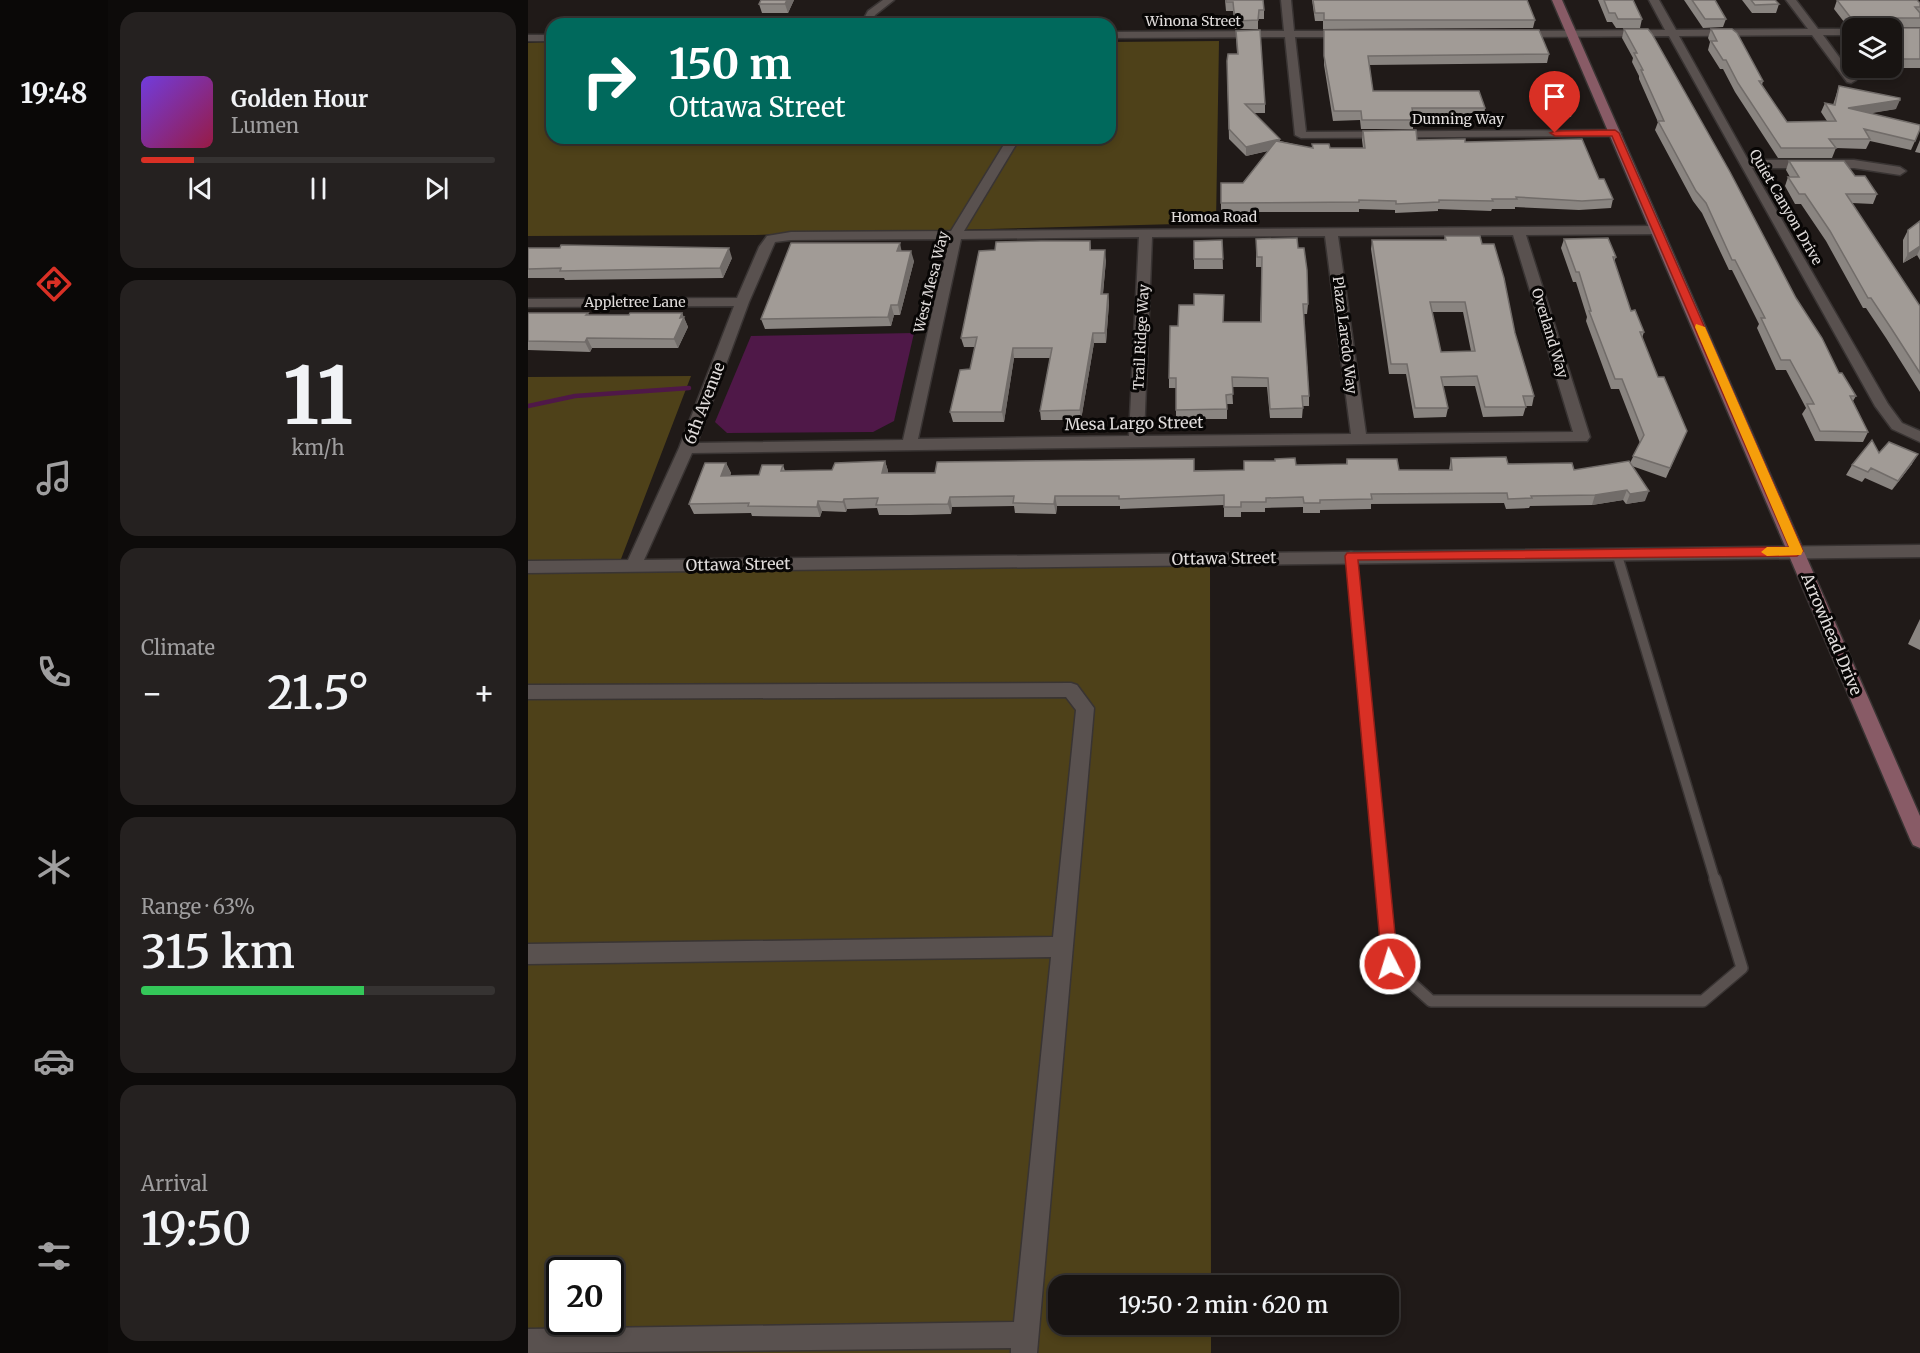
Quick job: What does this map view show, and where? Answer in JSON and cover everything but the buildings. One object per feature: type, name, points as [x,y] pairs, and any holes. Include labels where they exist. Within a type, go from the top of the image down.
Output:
[{"type":"main road","name":"Arrowhead Drive","points":[[1557,0],[1920,839]]},
{"type":"street","points":[[869,18],[871,13],[889,0]]},
{"type":"street","points":[[1286,0],[1289,34]]},
{"type":"street","name":"Quiet Canyon Drive","points":[[1654,0],[1744,164],[1882,405],[1897,426],[1920,436]]},
{"type":"street","points":[[1791,0],[1851,80]]},
{"type":"street","points":[[1504,34],[1842,32]]},
{"type":"street","name":"Dunning Way","points":[[1289,34],[1301,135],[1615,133]]},
{"type":"street","name":"Winona Street","points":[[1116,35],[1361,34]]},
{"type":"street","points":[[528,38],[546,38]]},
{"type":"street","name":"West Mesa Way","points":[[909,446],[956,234],[1010,144]]},
{"type":"street","points":[[1744,164],[1854,164],[1900,171]]},
{"type":"street","name":"Overland Way","points":[[1518,230],[1582,437]]},
{"type":"street","name":"Homoa Road","points":[[771,239],[791,236],[956,234],[1657,230]]},
{"type":"street","name":"Plaza Laredo Way","points":[[1331,231],[1359,438]]},
{"type":"street","name":"Trail Ridge Way","points":[[1136,441],[1146,233]]},
{"type":"street","name":"6th Avenue","points":[[633,566],[687,448],[742,302],[765,247],[771,239]]},
{"type":"street","name":"Appletree Lane","points":[[528,303],[742,302]]},
{"type":"street","name":"Mesa Largo Street","points":[[687,448],[1582,437]]},
{"type":"street","name":"Ottawa Street","points":[[528,567],[1920,551]]},
{"type":"street","points":[[528,692],[1071,690],[1084,708],[1025,1344],[528,1342]]},
{"type":"street","points":[[528,954],[1062,947]]},
{"type":"lane","points":[[1351,556],[1390,964],[1431,1000],[1703,1001],[1742,968],[1617,554]]},
{"type":"shaded area","points":[[1219,41],[1216,223],[755,235],[528,236],[528,43],[546,42],[546,144],[1116,144],[1116,42]]},
{"type":"shaded area","points":[[914,333],[894,421],[873,432],[727,433],[715,422],[751,336]]},
{"type":"shaded area","points":[[691,376],[621,559],[1210,557],[1211,1275],[1048,1275],[1048,1335],[1211,1335],[1211,1353],[528,1353],[528,377]]},
{"type":"waterway","points":[[528,406],[575,396],[689,388]]},
{"type":"slow traffic","points":[[1700,327],[1797,551],[1767,552]]},
{"type":"route","points":[[1390,964],[1351,556],[1797,551],[1615,133],[1555,133]]}]
